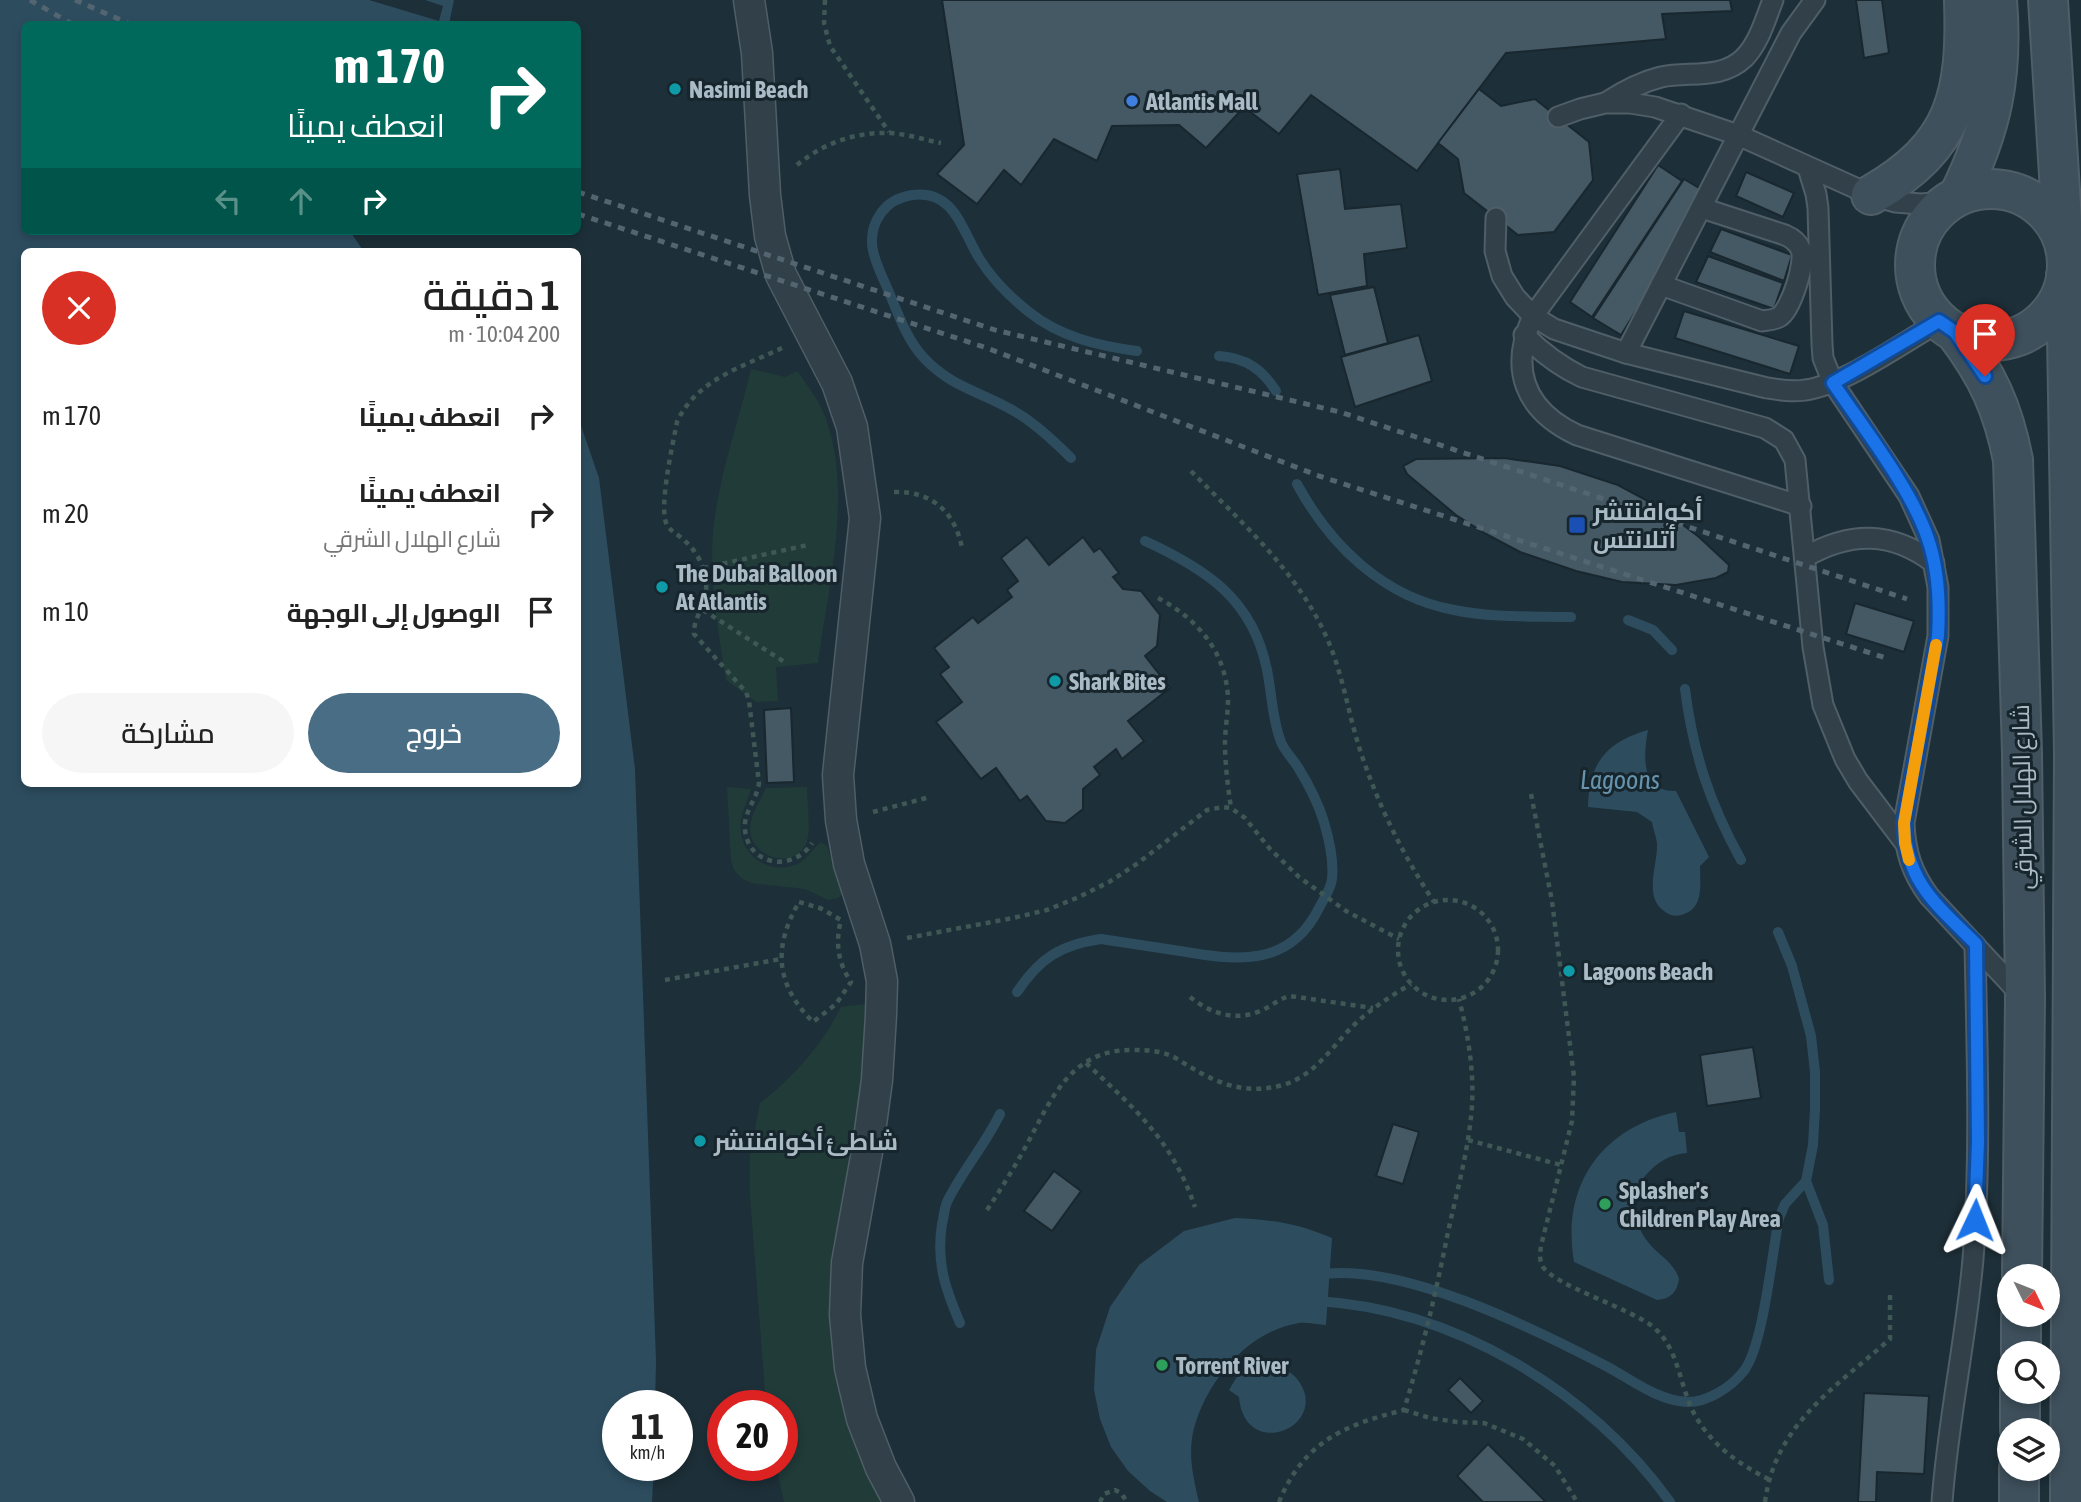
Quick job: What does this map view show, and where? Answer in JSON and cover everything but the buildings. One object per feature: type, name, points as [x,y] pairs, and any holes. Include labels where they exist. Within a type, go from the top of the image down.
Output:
[{"type":"main road","points":[[1871,195],[1894,182],[1915,165],[1947,123],[1958,96],[1964,67],[1964,0]]},
{"type":"main road","points":[[1997,0],[2000,50],[1988,125],[1976,161],[1953,199],[1927,222],[1914,261],[1918,288],[1923,300],[1947,327],[1970,338],[2002,340],[2032,329],[2044,319],[2054,306],[2066,276],[2067,257],[2063,238],[2048,0]]},
{"type":"main road","points":[[1953,199],[1979,189],[2000,189],[2020,194],[2038,204],[2052,219],[2063,238]]},
{"type":"main road","name":"شارع الهلال الشرقي","points":[[2066,276],[2074,754],[2070,1502]]},
{"type":"main road","name":"شارع الهلال الشرقي","points":[[1947,327],[1977,361],[1994,392],[2006,425],[2013,460],[2022,753],[2025,999],[2022,1264]]},
{"type":"main road","points":[[2019,1481],[2019,1502]]},
{"type":"street","points":[[749,0],[757,53],[770,236],[781,275],[837,383],[852,427],[865,518],[838,775],[841,820],[849,864],[876,944],[882,981],[877,1080],[869,1146],[847,1263],[845,1315],[850,1368],[862,1419],[881,1468],[900,1502]]},
{"type":"lane","points":[[1775,0],[1791,33]]},
{"type":"lane","points":[[1605,103],[1622,92],[1659,78],[1716,73],[1730,67],[1743,59],[1753,46],[1775,0]]},
{"type":"lane","points":[[1626,352],[1791,33],[1815,0]]},
{"type":"lane","points":[[1559,117],[1605,103],[1630,103],[1681,114],[1738,135],[1871,195],[1908,203],[1953,199]]},
{"type":"lane","points":[[1681,114],[1533,316],[1524,335],[1521,356],[1523,377],[1530,396],[1542,413],[1558,426],[1577,435],[1801,506]]},
{"type":"lane","points":[[1808,168],[1818,208],[1823,358],[1833,383],[1909,496],[1928,540],[1934,563],[1939,599],[1938,636],[1904,823],[1910,863],[1929,896],[2025,999]]},
{"type":"lane","points":[[1661,285],[1762,321],[1779,317],[1790,304],[1802,260],[1800,247],[1796,242],[1785,235],[1702,208]]},
{"type":"lane","points":[[1496,218],[1495,251],[1502,276],[1515,297],[1533,316],[1554,329],[1626,352],[1786,391],[1806,390],[1833,383],[1947,327]]},
{"type":"lane","points":[[1524,335],[1561,367],[1582,377],[1776,433],[1784,440],[1795,460],[1814,656],[1823,705],[1845,759],[1858,781],[1905,843]]},
{"type":"lane","points":[[1805,557],[1842,540],[1881,538],[1919,551],[1934,563]]},
{"type":"lane","points":[[1942,1502],[1961,1360],[1975,1224],[1978,1142],[1976,944]]},
{"type":"path","points":[[825,0],[824,23],[830,46],[889,132]]},
{"type":"path","points":[[765,195],[805,158],[828,145],[853,136],[889,132],[941,143]]},
{"type":"path","points":[[811,334],[713,381],[691,398],[677,422],[663,515],[671,530],[689,544],[703,568],[706,596],[703,610],[693,629],[694,634],[741,685],[749,701],[759,783],[757,795],[745,822],[748,843],[754,852],[775,863],[799,858],[814,840]]},
{"type":"path","points":[[1191,471],[1264,545],[1287,571],[1307,600],[1326,635],[1340,671],[1360,751],[1374,790],[1406,857],[1434,902]]},
{"type":"path","points":[[862,493],[915,493],[936,502],[954,522],[962,548]]},
{"type":"path","points":[[703,568],[808,545]]},
{"type":"path","points":[[1158,598],[1177,608],[1194,622],[1219,657],[1226,678],[1228,699],[1225,743],[1231,808]]},
{"type":"path","points":[[703,610],[786,663]]},
{"type":"path","points":[[1531,794],[1552,901],[1574,1077],[1572,1121],[1541,1246],[1543,1266],[1557,1278],[1653,1327],[1669,1346],[1695,1415],[1709,1436],[1746,1468],[1768,1479]]},
{"type":"path","points":[[864,814],[930,797]]},
{"type":"path","points":[[876,944],[1047,910],[1109,882],[1214,807],[1231,808],[1245,818],[1270,849],[1299,877],[1346,911],[1399,939]]},
{"type":"path","points":[[1451,900],[1468,903],[1482,913],[1493,927],[1498,944],[1497,963],[1489,979],[1476,992],[1459,999],[1441,1000],[1425,995],[1411,984],[1402,971],[1398,955],[1399,939],[1406,922],[1418,910],[1434,902],[1451,900]]},
{"type":"path","points":[[830,914],[799,902],[782,939],[784,977],[790,994],[813,1022],[844,993]]},
{"type":"path","points":[[665,980],[781,959]]},
{"type":"path","points":[[987,1210],[1054,1092],[1086,1063],[1106,1054],[1149,1050],[1171,1055],[1213,1081],[1237,1088],[1262,1090],[1286,1084],[1308,1073],[1373,1008],[1411,984]]},
{"type":"path","points":[[1190,997],[1202,1006],[1228,1016],[1246,1016],[1263,1011],[1280,999],[1290,996],[1373,1008]]},
{"type":"path","points":[[1404,1410],[1425,1343],[1468,1140],[1472,1069],[1459,999]]},
{"type":"path","points":[[1086,1063],[1146,1119],[1162,1139],[1176,1161],[1195,1207]]},
{"type":"path","points":[[1468,1140],[1561,1165]]},
{"type":"path","points":[[1765,1502],[1768,1479],[1780,1449],[1799,1421],[1890,1339],[1890,1295]]},
{"type":"path","points":[[1279,1502],[1298,1468],[1314,1450],[1334,1434],[1356,1423],[1404,1410],[1430,1418],[1485,1423],[1523,1439],[1555,1466],[1577,1502]]},
{"type":"path","points":[[1100,1502],[1104,1494],[1115,1490],[1121,1493],[1127,1502]]},
{"type":"green space","points":[[751,369],[785,377],[797,371],[814,395],[827,422],[838,480],[836,542],[818,663],[776,667],[778,701],[756,702],[726,680],[713,584],[713,529],[717,506]]},
{"type":"green space","points":[[727,787],[751,789],[741,821],[741,832],[749,852],[756,859],[775,867],[786,867],[801,862],[821,842],[827,846],[843,894],[828,900],[805,889],[751,883],[741,878],[734,870],[731,860]]},
{"type":"green space","points":[[807,787],[808,836],[802,851],[784,858],[765,853],[757,847],[750,828],[766,788]]},
{"type":"green space","points":[[873,1003],[841,1391],[852,1436],[880,1502],[784,1502],[779,1481],[798,1481],[798,1390],[765,1390],[750,1197],[750,1154],[760,1103],[806,1060],[841,1007]]},
{"type":"water","points":[[0,0],[454,0],[450,21],[21,21],[21,235],[353,235],[361,248],[21,248],[21,787],[581,787],[581,426],[599,478],[635,769],[656,1361],[655,1390],[602,1390],[602,1481],[653,1481],[652,1502],[0,1502]]},
{"type":"water","name":"Lagoons","points":[[1648,730],[1645,761],[1650,779],[1656,786],[1676,791],[1709,857],[1700,866],[1700,887],[1695,906],[1679,916],[1664,911],[1654,897],[1657,843],[1652,822],[1637,812],[1588,807],[1592,778],[1603,756],[1621,741]]},
{"type":"water","name":"Splasher's Children Play Area","points":[[1676,1112],[1679,1132],[1685,1132],[1687,1153],[1669,1157],[1654,1167],[1640,1184],[1635,1200],[1639,1227],[1643,1235],[1674,1268],[1679,1279],[1672,1294],[1657,1300],[1574,1262],[1574,1209],[1581,1185],[1592,1164],[1607,1146],[1650,1120]]},
{"type":"water","name":"Torrent River","points":[[1235,1218],[1284,1223],[1332,1238],[1326,1325],[1299,1323],[1280,1328],[1244,1349],[1229,1364],[1205,1400],[1192,1438],[1192,1462],[1199,1502],[1167,1502],[1128,1471],[1111,1447],[1100,1419],[1094,1390],[1096,1350],[1110,1307],[1139,1265],[1184,1231]]},
{"type":"water","points":[[1261,1357],[1267,1367],[1290,1372],[1300,1383],[1306,1399],[1303,1413],[1295,1424],[1282,1431],[1268,1433],[1255,1428],[1244,1417],[1239,1397],[1229,1390],[1241,1370]]},
{"type":"pier","points":[[369,0],[425,0],[443,6],[439,21]]},
{"type":"waterway","points":[[1071,458],[1026,419],[946,377],[917,350],[874,257],[873,231],[881,213],[891,203],[908,196],[926,195],[938,198],[955,214],[990,273],[1008,294],[1029,312],[1054,328],[1080,339],[1137,351]]},
{"type":"waterway","points":[[1219,356],[1237,359],[1252,366],[1276,391]]},
{"type":"waterway","points":[[1297,484],[1325,528],[1342,547],[1382,581],[1404,593],[1428,603],[1468,613],[1571,617]]},
{"type":"waterway","points":[[1017,992],[1034,970],[1052,955],[1074,945],[1101,939],[1220,957],[1258,956],[1276,951],[1292,942],[1307,928],[1331,883],[1332,858],[1324,822],[1306,781],[1281,742],[1267,670],[1251,624],[1224,589],[1207,575],[1145,541]]},
{"type":"waterway","points":[[1628,620],[1653,630],[1672,650]]},
{"type":"waterway","points":[[1685,689],[1704,778],[1720,819],[1741,860]]},
{"type":"waterway","points":[[1778,932],[1792,966],[1811,1036],[1815,1109],[1813,1145],[1806,1181],[1823,1225],[1829,1280]]},
{"type":"waterway","points":[[960,1323],[946,1286],[941,1263],[940,1238],[945,1210],[953,1191],[1000,1114]]},
{"type":"waterway","points":[[1317,1275],[1349,1273],[1425,1287],[1542,1334],[1656,1394],[1677,1401],[1696,1401],[1726,1388],[1743,1372],[1750,1360],[1766,1300],[1779,1218],[1785,1204],[1806,1181]]},
{"type":"waterway","points":[[1315,1301],[1367,1307],[1418,1320],[1467,1338],[1515,1362],[1559,1391],[1601,1425],[1638,1462],[1670,1502]]},
{"type":"railway","points":[[30,0],[67,21]]},
{"type":"railway","points":[[75,0],[123,21]]},
{"type":"railway","points":[[581,193],[995,330],[1340,412],[1907,599]]},
{"type":"railway","points":[[581,215],[987,348],[1319,476],[1886,658]]},
{"type":"slow traffic","points":[[1909,860],[1904,823],[1936,645]]},
{"type":"place","name":"Nasimi Beach","points":[[675,89]]},
{"type":"place","name":"Atlantis Mall","points":[[1132,101]]},
{"type":"place","name":"أكوافنتشر أتلانتس","points":[[1577,525]]},
{"type":"place","name":"The Dubai Balloon At Atlantis","points":[[662,587]]},
{"type":"place","name":"Shark Bites","points":[[1055,681]]},
{"type":"place","name":"Lagoons Beach","points":[[1569,971]]},
{"type":"place","name":"شاطئ أكوافنتشر","points":[[700,1141]]},
{"type":"place","name":"Splasher's Children Play Area","points":[[1605,1204]]},
{"type":"place","name":"Torrent River","points":[[1162,1365]]},
{"type":"route","points":[[1975,1220],[1978,1142],[1976,944],[1918,881],[1905,843],[1904,823],[1938,636],[1940,611],[1934,563],[1928,540],[1909,496],[1833,383],[1939,321],[1955,332],[1985,376]]}]
